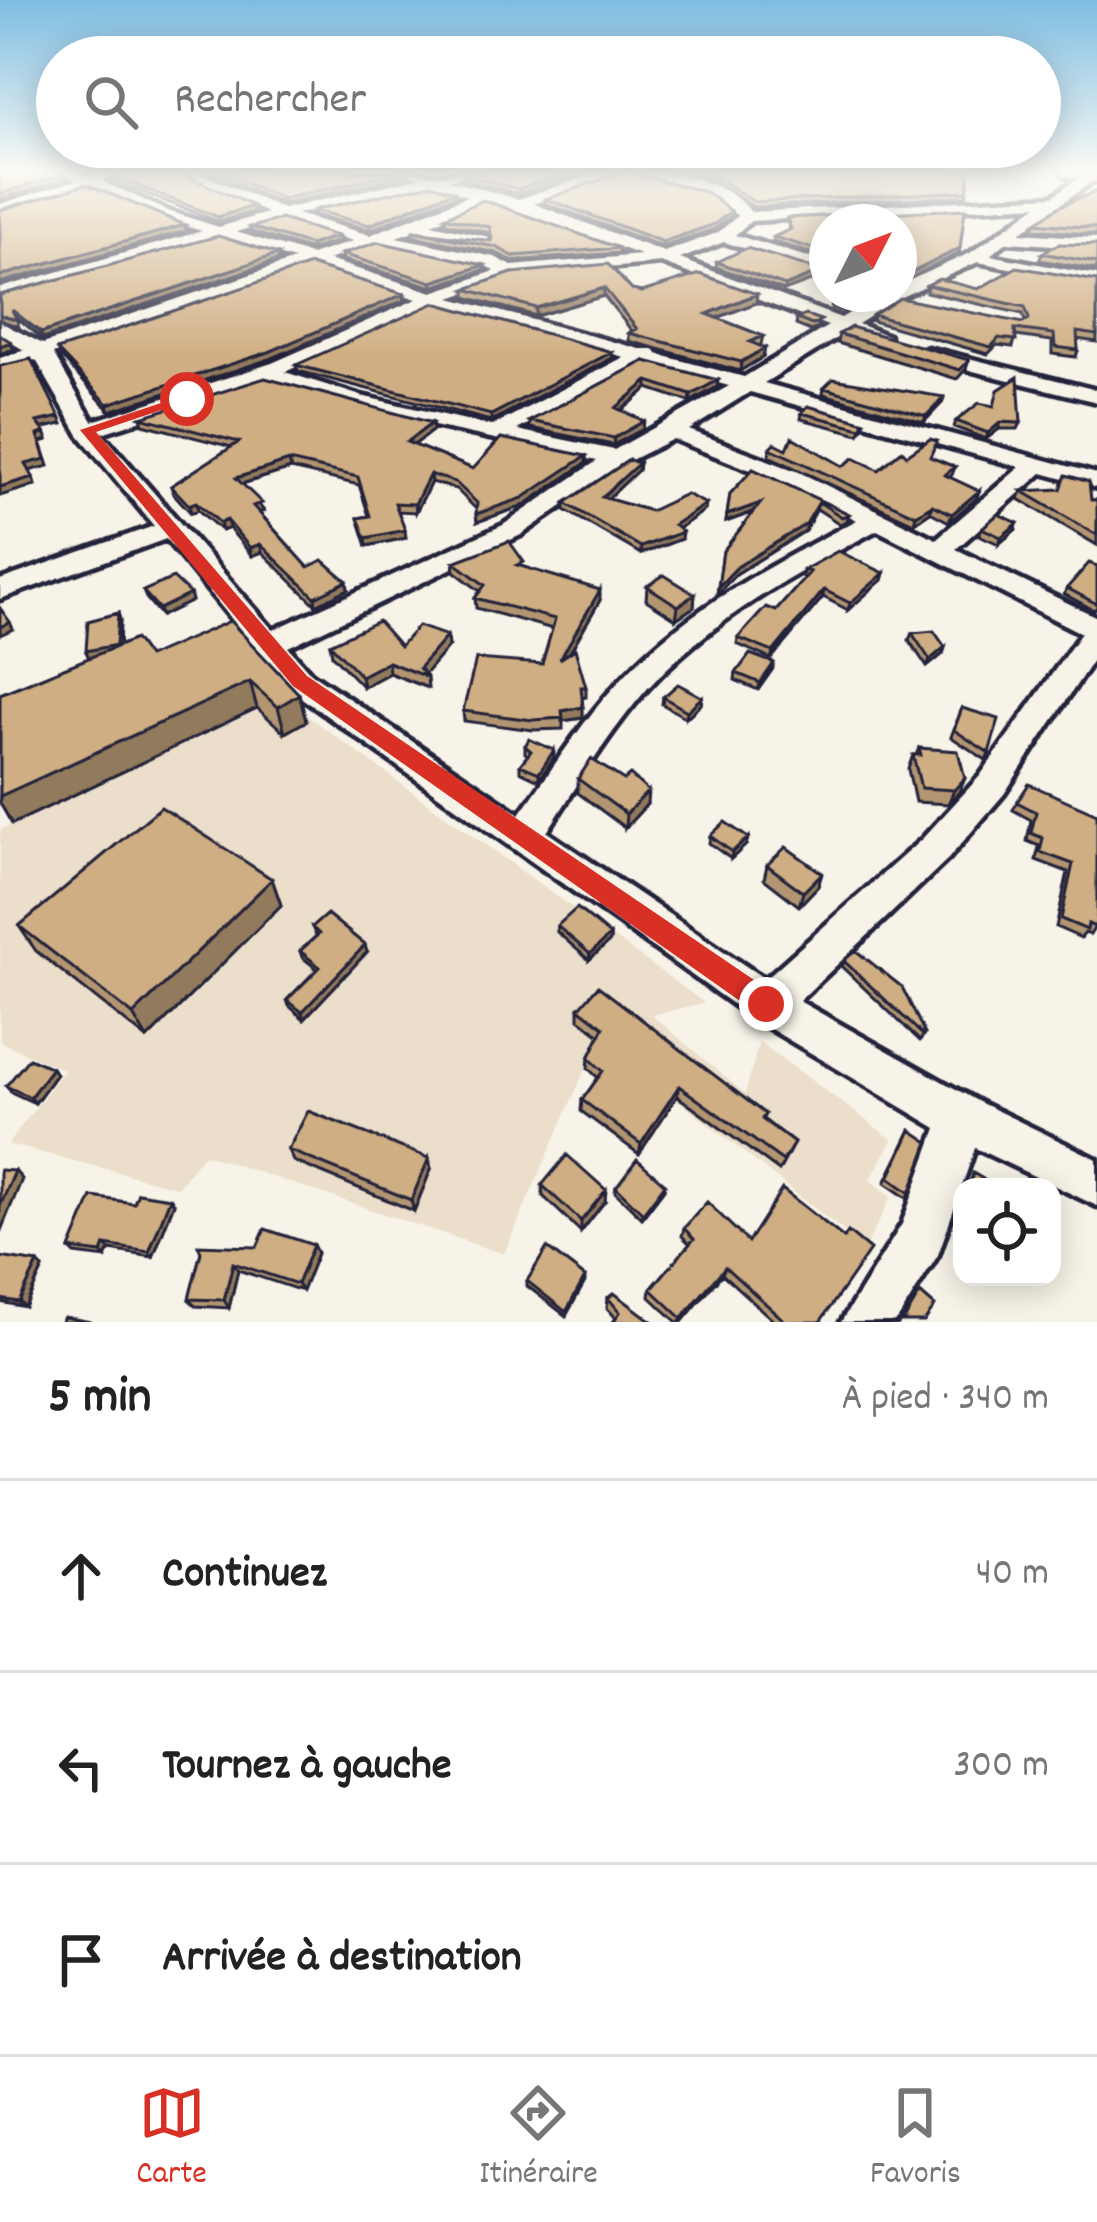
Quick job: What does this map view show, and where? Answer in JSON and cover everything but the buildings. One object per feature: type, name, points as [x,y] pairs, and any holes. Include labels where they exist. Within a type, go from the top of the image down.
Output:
[{"type":"street","points":[[0,294],[216,233]]},
{"type":"street","points":[[228,233],[439,300],[647,353],[1097,481]]},
{"type":"street","points":[[351,233],[489,260],[510,272]]},
{"type":"street","points":[[0,365],[392,233]]},
{"type":"street","points":[[450,233],[483,240]]},
{"type":"street","points":[[593,233],[841,327],[955,362],[1097,396]]},
{"type":"street","points":[[87,430],[267,373],[510,272],[656,257],[732,233]]},
{"type":"street","points":[[917,284],[976,257],[1006,233]]},
{"type":"street","points":[[1001,236],[1097,243]]},
{"type":"street","points":[[727,238],[809,263]]},
{"type":"street","points":[[976,257],[1097,280]]},
{"type":"street","points":[[917,300],[938,306]]},
{"type":"street","points":[[268,644],[512,530],[617,458],[672,431],[865,312]]},
{"type":"street","points":[[0,328],[42,352],[87,430],[300,681],[766,1004],[963,1118],[1097,1183]]},
{"type":"street","points":[[493,434],[647,353]]},
{"type":"street","points":[[267,373],[349,403],[617,458]]},
{"type":"street","points":[[672,431],[790,477],[1097,630],[992,785],[934,849],[766,1004]]},
{"type":"street","points":[[938,550],[1039,463]]},
{"type":"street","points":[[526,834],[598,729],[656,662],[737,602],[874,521]]},
{"type":"street","points":[[0,590],[170,529]]},
{"type":"street","points":[[867,1322],[922,1238],[963,1118]]},
{"type":"shaded area","points":[[281,697],[704,1003],[652,1015],[745,1094],[759,1042],[893,1140],[870,1180],[891,1197],[865,1248],[599,1038],[504,1254],[204,1154],[177,1187],[8,1144],[64,1070],[0,1042],[0,830]]},
{"type":"route","points":[[187,399],[87,430],[300,681],[766,1004]]}]
